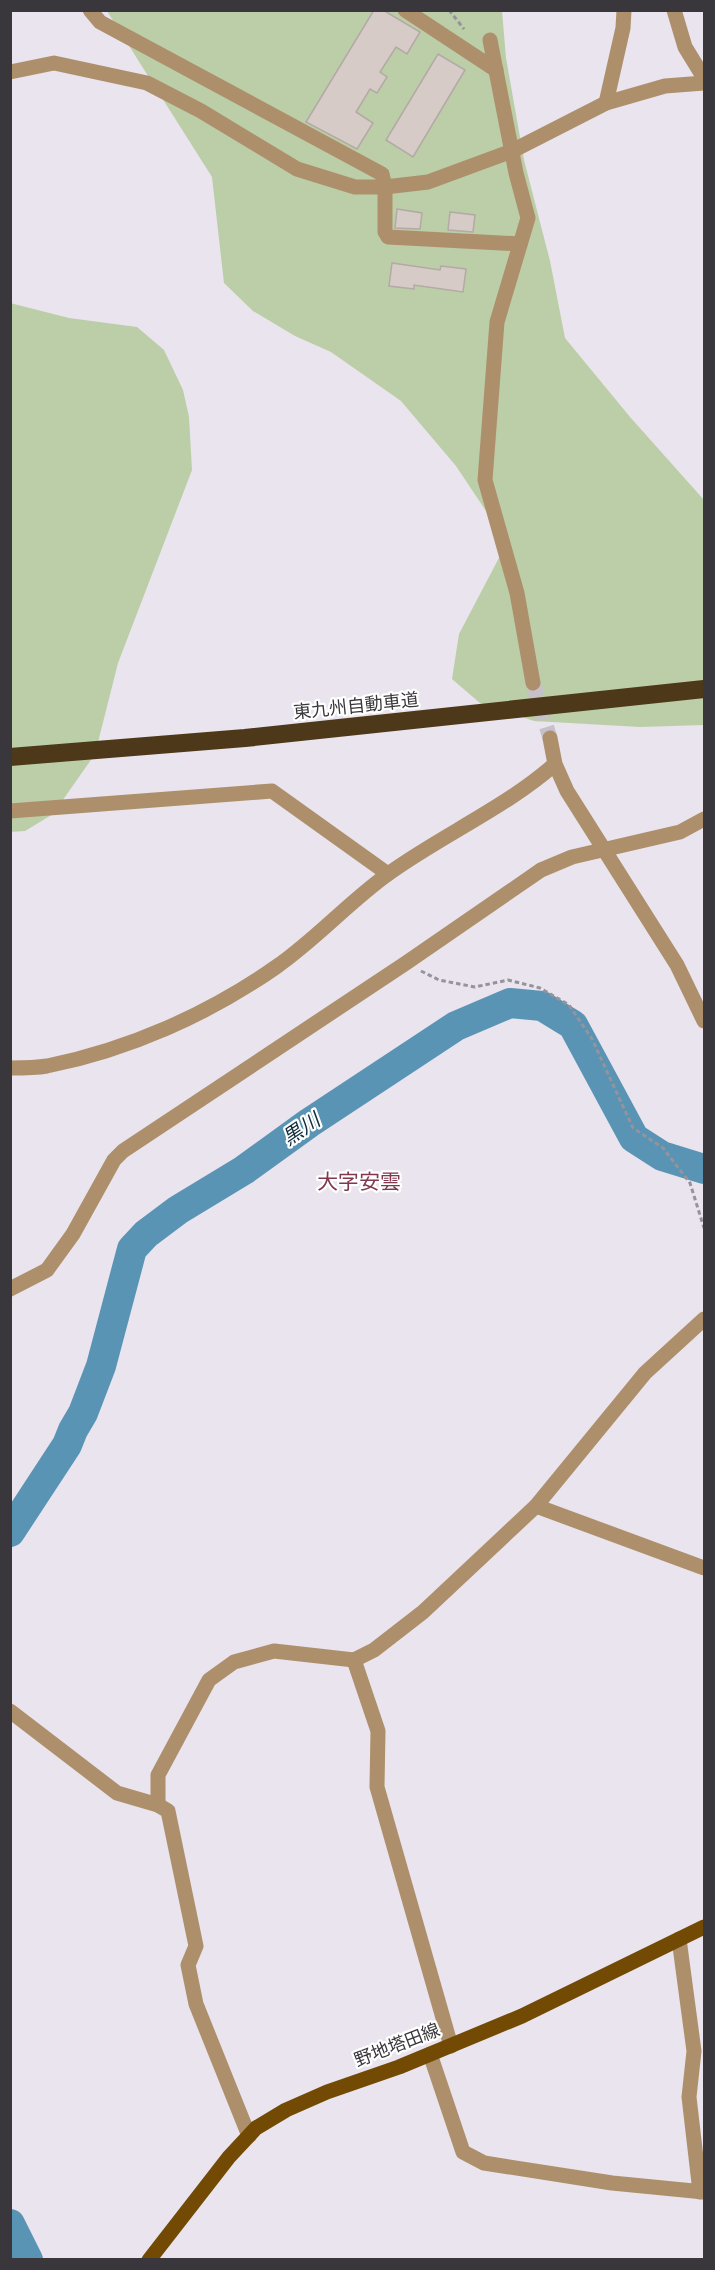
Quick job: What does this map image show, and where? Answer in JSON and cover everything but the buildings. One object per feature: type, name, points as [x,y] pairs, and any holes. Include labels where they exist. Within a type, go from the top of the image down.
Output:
[{"type":"highway","name":"東九州自動車道","points":[[10,757],[245,738],[705,689]]},
{"type":"main road","name":"野地塔田線","points":[[150,2259],[230,2157],[256,2128],[286,2110],[327,2092],[451,2046],[576,1991],[705,1927]]},
{"type":"street","points":[[90,10],[100,22],[382,174],[385,187],[385,232],[388,237],[520,244]]},
{"type":"street","points":[[405,10],[496,70]]},
{"type":"street","points":[[606,103],[623,28],[624,10]]},
{"type":"street","points":[[674,10],[685,47],[705,78]]},
{"type":"street","points":[[490,40],[528,218],[497,322],[485,480],[517,593],[533,683]]},
{"type":"street","points":[[10,72],[54,63],[147,83],[201,111],[297,169],[355,187],[385,187],[428,182],[512,151],[606,103],[665,86],[705,84]]},
{"type":"street","points":[[550,738],[555,764],[567,791],[677,965],[705,1021]]},
{"type":"street","points":[[10,1068],[45,1066],[102,1051],[167,1028],[219,1003],[277,966],[388,874],[532,784],[555,764]]},
{"type":"street","points":[[10,811],[272,791],[388,874]]},
{"type":"street","points":[[10,1289],[47,1270],[73,1234],[114,1160],[123,1151],[406,963],[541,870],[572,857],[680,832],[705,819]]},
{"type":"street","points":[[158,1805],[158,1775],[209,1680],[234,1662],[273,1651],[354,1660],[374,1650],[423,1612],[536,1506],[645,1373],[705,1319]]},
{"type":"street","points":[[536,1506],[705,1568]]},
{"type":"street","points":[[354,1660],[378,1731],[377,1787],[451,2046]]},
{"type":"street","points":[[10,1711],[117,1794],[158,1805],[168,1811],[196,1946],[188,1965],[196,2004],[249,2136]]},
{"type":"street","points":[[430,2054],[463,2152],[484,2163],[612,2183],[702,2192],[689,2097],[694,2051],[679,1939]]},
{"type":"path","points":[[406,963],[439,980],[448,982],[475,987],[508,980],[540,988],[569,1005],[592,1039],[633,1128],[663,1148],[690,1183],[705,1228]]},
{"type":"green space","points":[[107,11],[502,11],[506,58],[524,160],[550,261],[565,338],[630,417],[704,500],[704,725],[640,727],[534,721],[480,703],[452,679],[459,634],[501,554],[492,520],[456,466],[401,401],[331,352],[295,336],[253,311],[224,283],[212,177]]},
{"type":"green space","points":[[10,303],[69,318],[137,327],[164,350],[183,390],[189,417],[192,470],[118,663],[95,754],[53,814],[25,831],[10,832]]},
{"type":"waterway","name":"黒川","points":[[10,1532],[67,1445],[83,1413],[101,1366],[132,1249],[146,1234],[178,1210],[244,1170],[309,1123],[456,1026],[510,1003],[542,1006],[573,1025],[634,1138],[662,1156],[704,1169]]},
{"type":"waterway","name":"黒川","points":[[10,2224],[28,2260]]},
{"type":"tunnel","points":[[533,683],[550,738]]},
{"type":"district","name":"大字安雲","points":[[359,1182]]}]
